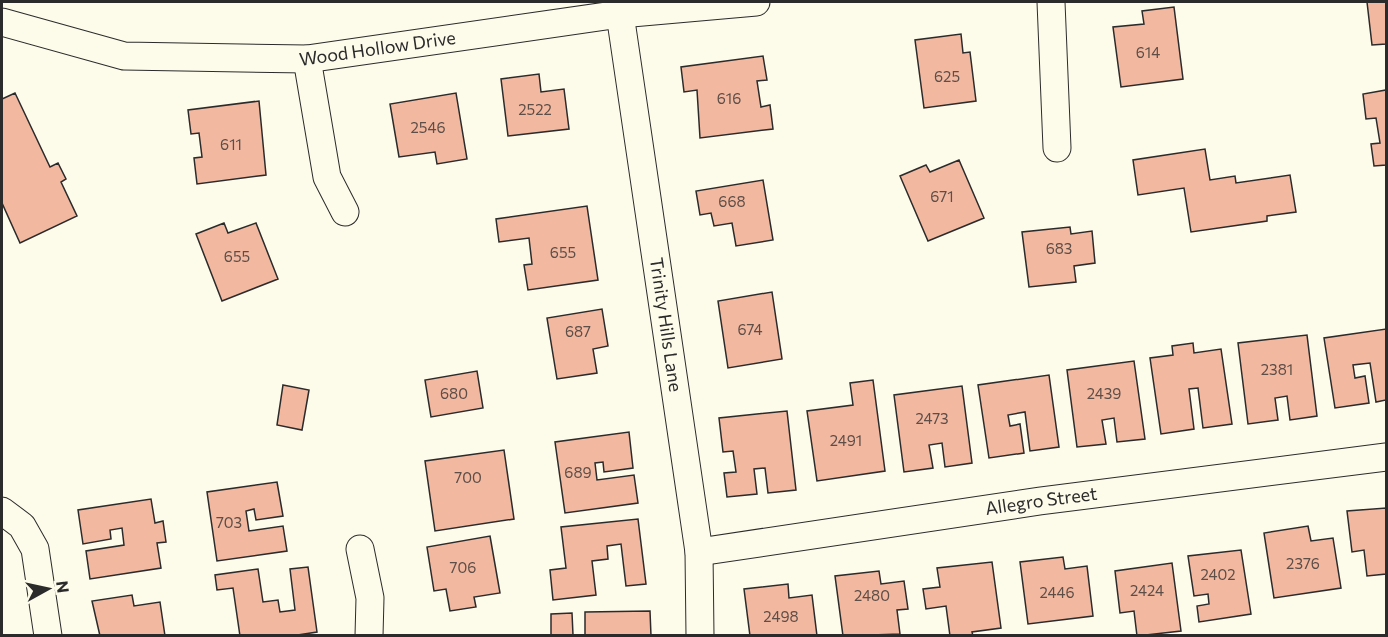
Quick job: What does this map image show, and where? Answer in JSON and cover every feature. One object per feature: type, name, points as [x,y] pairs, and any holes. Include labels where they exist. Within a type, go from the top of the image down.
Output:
[{"type":"street","name":"Wood Hollow Drive","points":[[2,22],[124,56],[307,59],[620,14],[756,2]]},
{"type":"street","points":[[1051,2],[1057,148]]},
{"type":"street","name":"Trinity Hills Lane","points":[[620,14],[699,552],[700,636]]},
{"type":"street","points":[[307,59],[327,177],[345,212]]},
{"type":"street","name":"Allegro Street","points":[[699,552],[1040,501],[1386,457]]},
{"type":"street","points":[[2,511],[22,526],[35,549],[48,636]]},
{"type":"street","points":[[360,549],[370,598],[369,636]]},
{"type":"building","points":[[1367,2],[1386,2],[1386,44],[1372,45]]},
{"type":"building","points":[[1174,7],[1183,79],[1121,87],[1113,27],[1144,24],[1142,11]]},
{"type":"building","points":[[961,34],[963,53],[970,52],[976,101],[924,108],[915,40]]},
{"type":"building","points":[[763,56],[767,80],[757,81],[761,107],[770,105],[773,129],[700,138],[697,90],[684,92],[681,67]]},
{"type":"building","points":[[539,74],[541,92],[564,89],[569,129],[508,136],[501,79]]},
{"type":"building","points":[[1386,90],[1386,165],[1374,166],[1371,144],[1380,143],[1376,118],[1366,119],[1363,94]]},
{"type":"building","points":[[15,93],[50,167],[58,163],[66,179],[61,182],[77,216],[20,243],[2,203],[2,99]]},
{"type":"building","points":[[456,93],[467,159],[437,164],[435,152],[399,157],[390,104]]},
{"type":"building","points":[[259,101],[266,175],[197,184],[194,158],[202,157],[199,133],[191,134],[188,110]]},
{"type":"building","points":[[1205,149],[1210,180],[1235,176],[1236,183],[1290,175],[1296,212],[1267,216],[1267,221],[1191,232],[1184,188],[1138,195],[1133,160]]},
{"type":"building","points":[[959,160],[984,218],[928,241],[900,176],[926,165],[930,172]]},
{"type":"building","points":[[763,180],[773,240],[736,246],[732,223],[714,226],[711,213],[700,215],[696,191]]},
{"type":"building","points":[[587,206],[598,280],[528,290],[524,265],[532,264],[529,238],[499,242],[496,219]]},
{"type":"building","points":[[224,223],[228,233],[256,223],[278,279],[222,301],[196,234]]},
{"type":"building","points":[[1070,227],[1071,234],[1092,231],[1095,263],[1074,266],[1076,282],[1029,287],[1022,232]]},
{"type":"building","points":[[772,292],[782,359],[728,368],[718,301]]},
{"type":"building","points":[[602,309],[608,346],[593,349],[597,373],[557,379],[547,318]]},
{"type":"building","points":[[1386,329],[1386,400],[1376,402],[1370,363],[1353,365],[1355,378],[1365,376],[1369,403],[1335,408],[1324,338]]},
{"type":"building","points":[[1307,335],[1317,416],[1290,420],[1287,396],[1275,398],[1278,420],[1248,424],[1238,343]]},
{"type":"building","points":[[1193,343],[1194,353],[1221,349],[1232,424],[1203,428],[1198,388],[1189,389],[1194,429],[1161,434],[1150,358],[1173,355],[1172,346]]},
{"type":"building","points":[[1134,361],[1145,439],[1117,442],[1114,418],[1102,420],[1106,444],[1077,447],[1067,370]]},
{"type":"building","points":[[477,371],[483,408],[431,417],[425,380]]},
{"type":"building","points":[[1049,375],[1059,447],[1030,451],[1025,412],[1008,415],[1010,426],[1020,424],[1024,453],[989,458],[978,385]]},
{"type":"building","points":[[873,380],[885,471],[817,481],[807,411],[853,405],[850,383]]},
{"type":"building","points":[[283,385],[309,390],[302,430],[277,425]]},
{"type":"building","points":[[962,386],[972,463],[945,467],[942,443],[929,445],[933,468],[904,472],[894,395]]},
{"type":"building","points":[[787,411],[796,490],[768,493],[765,468],[754,469],[757,494],[727,497],[724,473],[736,472],[733,451],[723,452],[719,418]]},
{"type":"building","points":[[629,432],[633,468],[604,472],[603,462],[595,463],[597,480],[634,475],[638,503],[565,513],[555,442]]},
{"type":"building","points":[[504,450],[514,519],[435,531],[425,461]]},
{"type":"building","points":[[277,482],[283,516],[256,520],[254,509],[246,511],[249,531],[283,526],[287,551],[217,561],[207,492]]},
{"type":"building","points":[[151,499],[155,523],[163,521],[166,542],[157,543],[161,568],[90,579],[86,551],[124,545],[122,528],[110,530],[111,539],[83,544],[78,510]]},
{"type":"building","points":[[1386,508],[1386,574],[1367,576],[1364,550],[1352,552],[1347,511]]},
{"type":"building","points":[[638,519],[646,584],[626,586],[621,544],[607,546],[608,559],[592,561],[596,595],[553,600],[550,570],[566,568],[561,527]]},
{"type":"building","points":[[1308,526],[1311,541],[1333,538],[1341,588],[1274,598],[1264,533]]},
{"type":"building","points":[[490,536],[500,593],[474,597],[476,607],[450,611],[446,589],[434,591],[427,547]]},
{"type":"building","points":[[1241,550],[1251,614],[1199,622],[1197,606],[1209,604],[1208,594],[1194,596],[1188,556]]},
{"type":"building","points":[[1063,557],[1065,569],[1087,566],[1093,616],[1028,624],[1020,562]]},
{"type":"building","points":[[992,562],[1001,628],[972,632],[973,636],[950,636],[946,606],[926,609],[923,589],[940,587],[937,568]]},
{"type":"building","points":[[1172,563],[1181,631],[1137,636],[1134,611],[1120,613],[1115,571]]},
{"type":"building","points":[[308,567],[317,632],[291,636],[240,636],[233,588],[217,590],[215,575],[258,569],[263,602],[278,600],[280,612],[295,610],[290,569]]},
{"type":"building","points":[[879,571],[881,584],[904,581],[908,609],[897,610],[900,634],[843,636],[835,576]]},
{"type":"building","points":[[788,584],[789,598],[812,595],[817,636],[750,636],[744,589]]},
{"type":"building","points":[[132,595],[134,606],[160,602],[165,636],[100,636],[92,601]]},
{"type":"building","points":[[650,611],[651,636],[585,636],[585,612]]},
{"type":"building","points":[[572,613],[573,635],[551,636],[551,614]]}]
